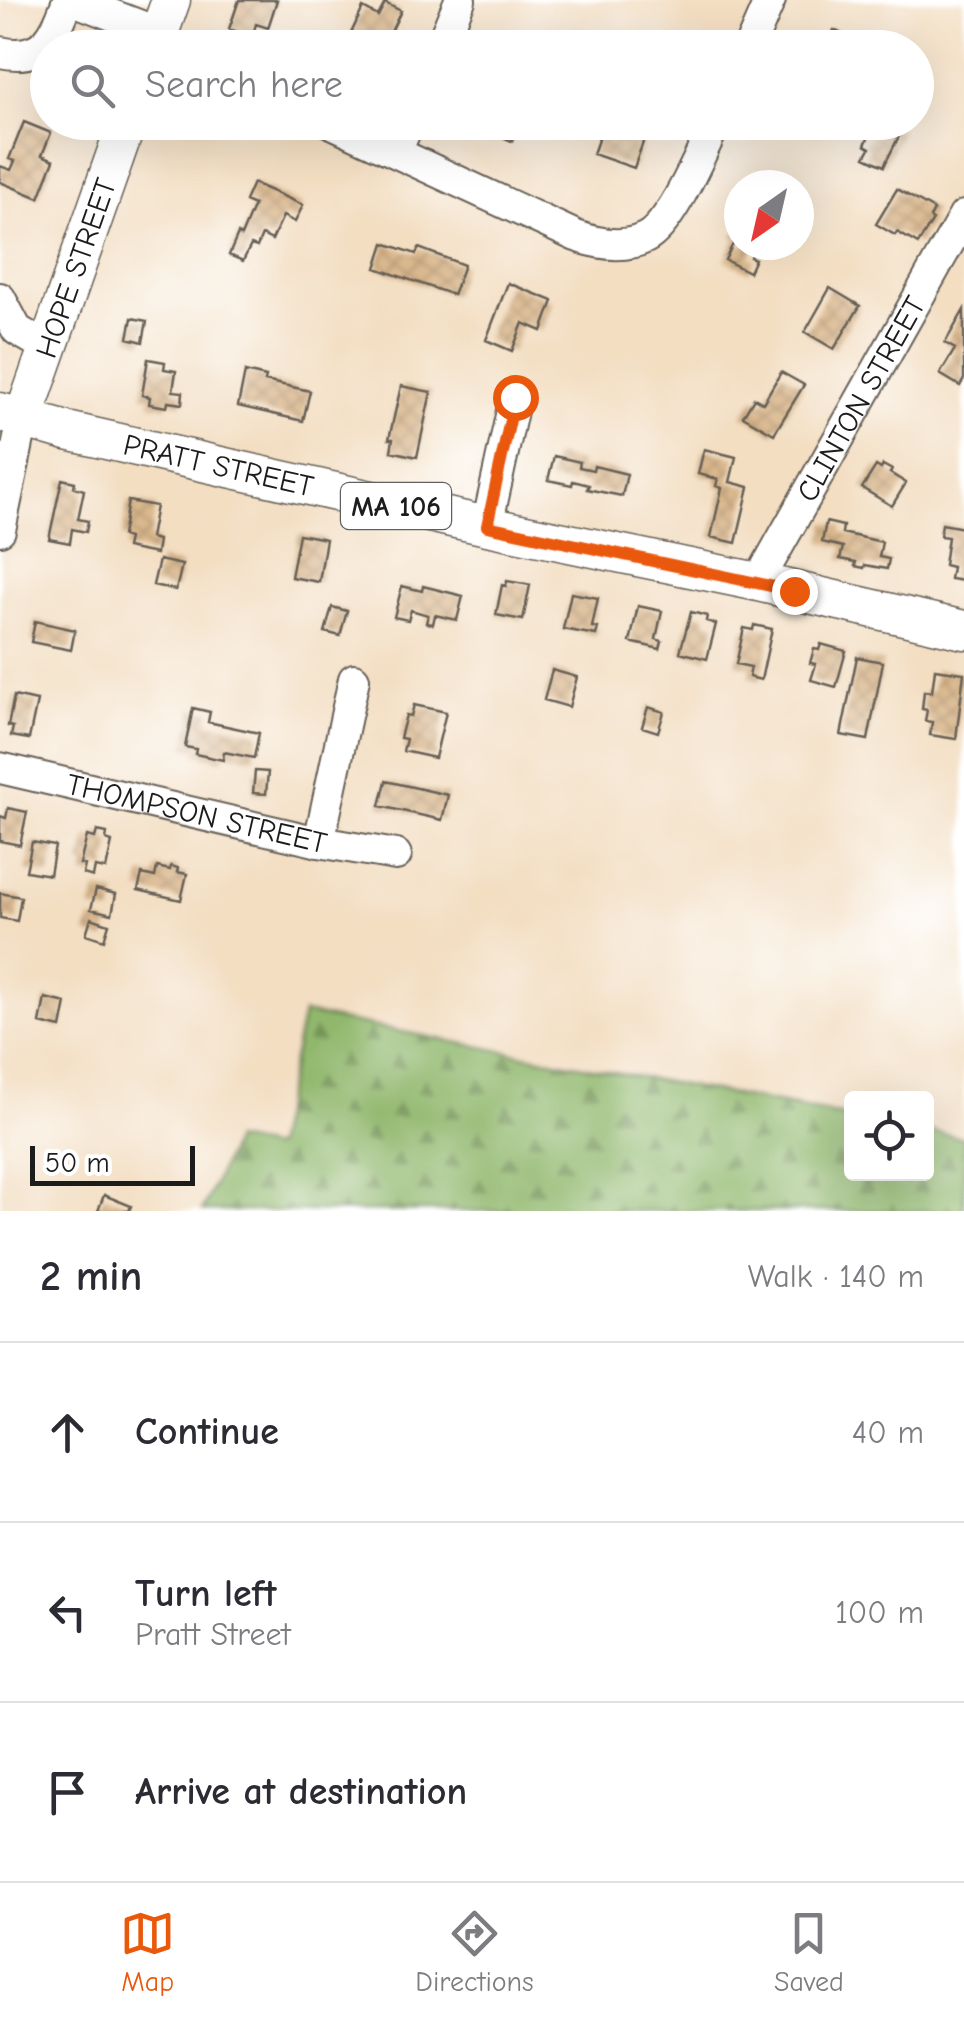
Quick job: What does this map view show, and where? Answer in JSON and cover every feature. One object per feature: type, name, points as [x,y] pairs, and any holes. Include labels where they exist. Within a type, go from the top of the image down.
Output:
[{"type":"main road","name":"HOPE STREET","points":[[12,416],[48,348],[121,140]]},
{"type":"main road","name":"PRATT STREET","points":[[12,416],[487,526],[758,582],[964,630]]},
{"type":"street","points":[[58,30],[71,0],[150,30]]},
{"type":"street","points":[[448,30],[460,0]]},
{"type":"street","points":[[757,30],[770,0]]},
{"type":"street","points":[[0,52],[12,55],[30,52]]},
{"type":"street","points":[[370,140],[594,242],[608,244],[633,242],[656,230],[707,140]]},
{"type":"street","points":[[396,152],[401,140]]},
{"type":"street","name":"CLINTON STREET","points":[[758,582],[964,216]]},
{"type":"street","points":[[0,298],[17,330],[48,348]]},
{"type":"street","points":[[487,526],[515,397]]},
{"type":"street","name":"HOPE STREET","points":[[0,530],[12,416]]},
{"type":"street","points":[[319,842],[354,679]]},
{"type":"street","name":"THOMPSON STREET","points":[[0,768],[319,842],[396,855]]},
{"type":"green space","points":[[303,1013],[844,1116],[844,1181],[934,1181],[934,1132],[964,1138],[964,1211],[202,1211],[234,1140],[274,1148]]},
{"type":"building","points":[[239,0],[277,0],[268,28],[256,24],[254,30],[229,29]]},
{"type":"building","points":[[385,3],[401,11],[392,30],[353,30],[363,8],[378,16]]},
{"type":"building","points":[[24,122],[30,124],[30,140],[48,140],[42,155],[54,160],[39,198],[0,182],[0,166],[11,170],[15,161],[9,159]]},
{"type":"building","points":[[598,140],[644,140],[634,168],[593,154]]},
{"type":"building","points":[[867,140],[897,140],[884,166],[865,157],[870,148],[865,145]]},
{"type":"building","points":[[253,183],[303,205],[295,222],[283,216],[272,240],[262,235],[257,247],[251,245],[243,261],[229,255],[254,205],[245,201]]},
{"type":"building","points":[[897,189],[934,210],[930,218],[933,220],[918,244],[876,224]]},
{"type":"building","points":[[384,243],[416,254],[419,248],[464,265],[453,295],[376,268]]},
{"type":"building","points":[[725,260],[755,260],[749,272]]},
{"type":"building","points":[[508,283],[553,301],[542,331],[523,323],[512,351],[486,340]]},
{"type":"building","points":[[830,288],[860,306],[834,349],[805,332]]},
{"type":"building","points":[[964,310],[964,379],[960,386],[940,374],[955,349],[945,343]]},
{"type":"building","points":[[132,318],[147,321],[143,342],[128,338]]},
{"type":"building","points":[[148,359],[165,362],[164,369],[176,371],[173,391],[183,392],[182,404],[149,404],[150,397],[142,395]]},
{"type":"building","points":[[245,372],[266,377],[265,381],[310,391],[303,421],[238,406]]},
{"type":"building","points":[[781,372],[804,385],[774,434],[743,416],[754,398],[763,403]]},
{"type":"building","points":[[401,386],[431,392],[417,457],[391,451],[393,439],[389,439]]},
{"type":"building","points":[[704,449],[736,457],[730,482],[749,487],[736,543],[711,537],[722,488],[716,486],[718,479],[698,474]]},
{"type":"building","points":[[554,456],[580,462],[579,467],[593,470],[594,466],[627,474],[622,496],[587,489],[589,485],[573,481],[572,485],[548,480]]},
{"type":"building","points":[[883,465],[906,483],[892,506],[862,488],[876,466],[881,469]]},
{"type":"building","points":[[62,479],[75,482],[74,487],[84,490],[78,519],[88,521],[86,532],[72,529],[70,543],[49,539]]},
{"type":"building","points":[[128,501],[156,506],[150,538],[158,540],[156,554],[126,548],[128,538],[122,536]]},
{"type":"building","points":[[826,522],[843,526],[842,533],[882,542],[879,557],[889,559],[887,569],[865,565],[864,568],[840,559],[843,547],[822,542]]},
{"type":"building","points":[[942,524],[964,528],[964,581],[950,579],[952,567],[944,565],[948,537],[940,536]]},
{"type":"building","points":[[299,534],[326,539],[319,582],[291,577]]},
{"type":"building","points":[[159,560],[182,565],[176,590],[153,585]]},
{"type":"building","points":[[507,581],[530,585],[523,620],[496,615],[502,585],[506,586]]},
{"type":"building","points":[[402,586],[422,591],[423,586],[463,596],[457,620],[435,615],[433,624],[426,623],[428,615],[411,610],[408,620],[394,617]]},
{"type":"building","points":[[571,593],[598,598],[592,627],[598,628],[596,635],[563,629]]},
{"type":"building","points":[[638,606],[662,611],[656,639],[662,641],[660,649],[630,642]]},
{"type":"building","points":[[332,607],[347,611],[340,636],[325,632]]},
{"type":"building","points":[[691,612],[707,616],[706,621],[716,624],[707,659],[680,652]]},
{"type":"building","points":[[35,621],[75,630],[71,650],[31,642]]},
{"type":"building","points":[[754,625],[772,629],[761,680],[749,677],[751,667],[736,664],[744,628],[753,630]]},
{"type":"building","points":[[821,644],[846,651],[836,687],[811,680],[816,664],[810,663],[814,649],[819,650]]},
{"type":"building","points":[[857,657],[883,662],[868,740],[841,735]]},
{"type":"building","points":[[935,669],[964,673],[956,739],[930,735],[932,722],[925,721],[924,691],[932,692]]},
{"type":"building","points":[[552,670],[577,677],[569,707],[544,700]]},
{"type":"building","points":[[14,696],[37,701],[29,739],[11,736],[13,727],[8,726]]},
{"type":"building","points":[[414,705],[446,712],[435,758],[403,751],[406,739],[400,738],[406,715],[411,716]]},
{"type":"building","points":[[648,707],[664,712],[658,732],[642,727]]},
{"type":"building","points":[[193,708],[210,712],[208,722],[259,733],[254,758],[224,752],[223,760],[195,754],[196,749],[185,747]]},
{"type":"building","points":[[255,771],[268,772],[266,794],[253,793]]},
{"type":"building","points":[[386,781],[448,795],[442,820],[380,806]]},
{"type":"building","points":[[8,808],[27,812],[20,845],[0,841],[0,816],[6,818]]},
{"type":"building","points":[[97,831],[107,833],[106,840],[112,842],[106,869],[95,867],[93,877],[83,874],[85,865],[80,864],[87,836],[95,838]]},
{"type":"building","points":[[32,842],[55,846],[50,875],[26,871]]},
{"type":"building","points":[[171,866],[187,874],[181,900],[138,890],[142,874],[155,877],[157,867],[170,870]]},
{"type":"building","points":[[96,889],[116,894],[112,914],[91,909]]},
{"type":"building","points":[[0,893],[21,897],[17,921],[0,918]]},
{"type":"building","points":[[91,918],[109,924],[104,940],[86,934]]},
{"type":"building","points":[[45,998],[66,1003],[61,1028],[40,1023]]},
{"type":"building","points":[[104,1195],[131,1206],[129,1211],[98,1211]]},
{"type":"route","points":[[515,397],[487,526],[794,591]]}]
